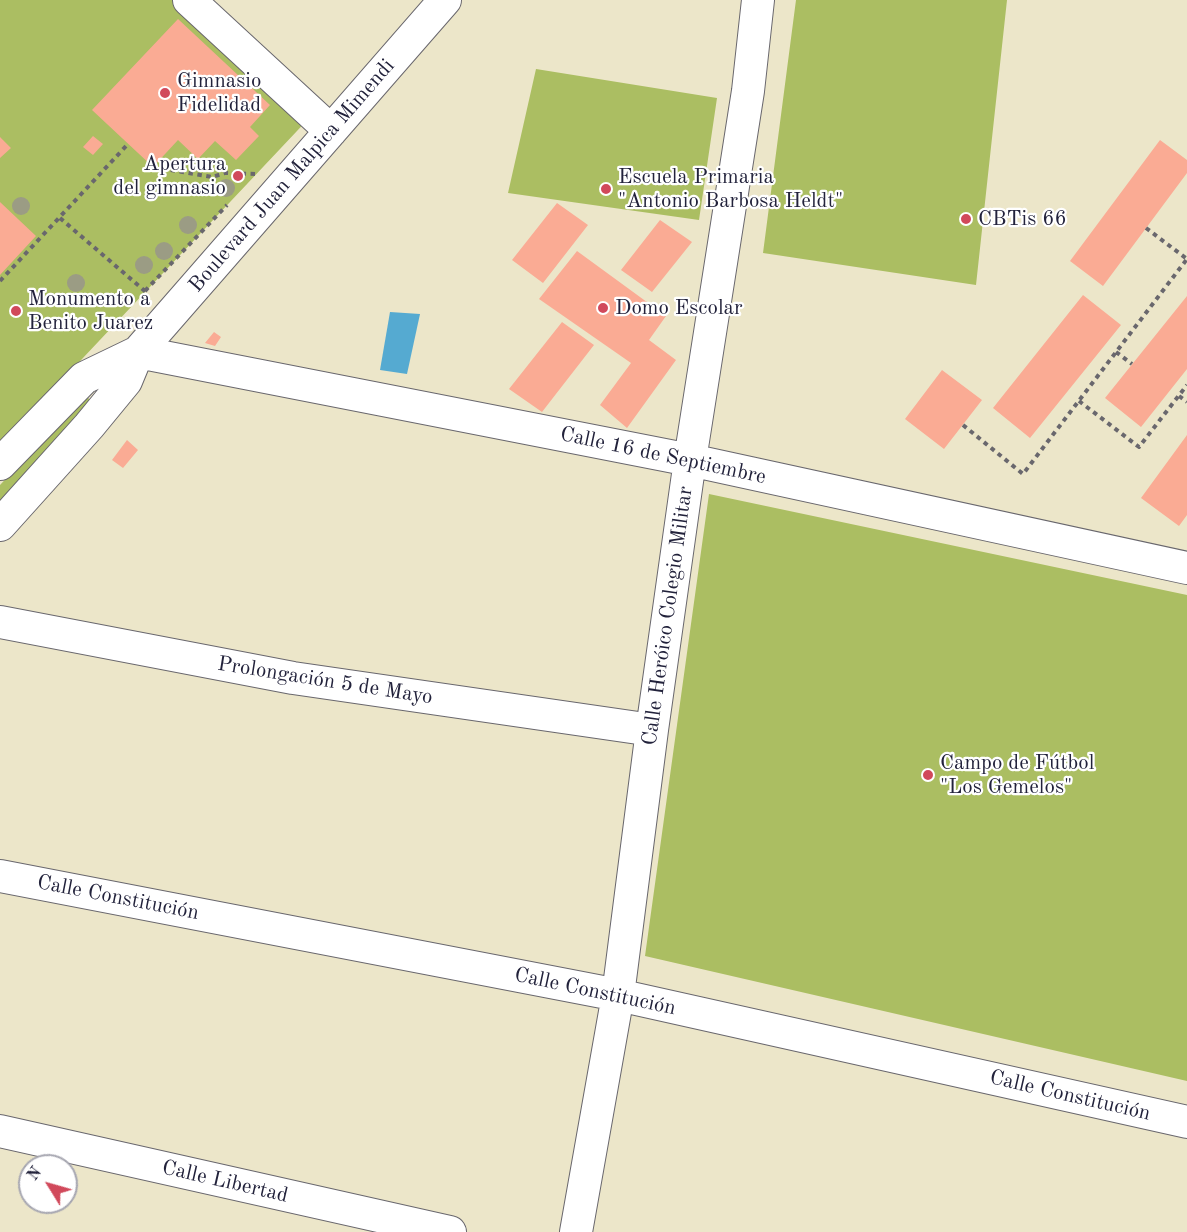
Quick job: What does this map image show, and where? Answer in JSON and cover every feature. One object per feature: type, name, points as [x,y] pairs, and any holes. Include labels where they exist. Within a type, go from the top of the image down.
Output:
[{"type":"street","points":[[189,0],[331,131]]},
{"type":"street","name":"Boulevard Juan Malpica Mimendi","points":[[0,525],[126,381],[138,352],[445,0]]},
{"type":"street","name":"Calle Heróico Colegio Militar","points":[[576,1232],[618,995],[652,730],[690,460],[748,91],[758,0]]},
{"type":"street","name":"Boulevard Juan Malpica Mimendi","points":[[0,465],[84,378],[138,352]]},
{"type":"street","name":"Calle 16 de Septiembre","points":[[138,352],[690,460],[1187,568]]},
{"type":"street","name":"Prolongación 5 de Mayo","points":[[0,622],[293,678],[652,730]]},
{"type":"street","name":"Calle Constitución","points":[[0,876],[618,995],[1187,1122]]},
{"type":"street","name":"Calle Libertad","points":[[0,1131],[450,1232]]},
{"type":"path","points":[[0,281],[128,144]]},
{"type":"path","points":[[153,167],[212,177],[225,173],[257,174],[249,182]]},
{"type":"path","points":[[145,291],[233,199]]},
{"type":"path","points":[[60,218],[171,315]]},
{"type":"path","points":[[963,425],[1023,474],[1187,259],[1146,228]]},
{"type":"path","points":[[1116,352],[1132,364]]},
{"type":"path","points":[[1078,401],[1138,447],[1187,385]]},
{"type":"path","points":[[1179,396],[1187,402]]},
{"type":"green space","points":[[0,0],[189,0],[313,114],[0,446]]},
{"type":"green space","points":[[796,0],[1007,0],[976,285],[763,253]]},
{"type":"green space","points":[[536,69],[717,98],[699,220],[508,193]]},
{"type":"green space","points":[[88,398],[91,400],[0,513],[0,485],[77,404]]},
{"type":"green space","name":"Campo de Fútbol \"Los Gemelos\"","points":[[709,494],[1187,595],[1187,1081],[645,956]]},
{"type":"water","points":[[390,312],[420,314],[407,374],[380,370]]},
{"type":"building","name":"Gimnasio Fidelidad","points":[[178,19],[270,105],[250,127],[259,136],[236,160],[215,141],[198,159],[178,140],[153,167],[92,110]]},
{"type":"building","points":[[93,136],[103,144],[93,155],[83,147]]},
{"type":"building","points":[[0,137],[11,148],[0,158]]},
{"type":"building","points":[[1160,140],[1187,160],[1187,173],[1103,286],[1070,261]]},
{"type":"building","points":[[0,202],[36,236],[0,275]]},
{"type":"building","points":[[557,203],[588,225],[543,283],[512,260]]},
{"type":"building","points":[[660,220],[692,242],[652,292],[621,270]]},
{"type":"building","name":"Domo Escolar","points":[[577,251],[666,316],[649,340],[676,360],[627,428],[600,405],[631,363],[539,299]]},
{"type":"building","points":[[1083,295],[1121,325],[1030,438],[993,408]]},
{"type":"building","points":[[1187,296],[1187,369],[1141,427],[1105,398]]},
{"type":"building","points":[[562,322],[594,345],[542,412],[509,389]]},
{"type":"building","points":[[214,332],[221,337],[215,346],[205,343]]},
{"type":"building","points":[[942,370],[982,400],[944,449],[905,419]]},
{"type":"building","points":[[1187,435],[1187,515],[1179,526],[1141,498]]},
{"type":"building","points":[[127,440],[138,450],[123,468],[112,460]]},
{"type":"place","name":"Gimnasio Fidelidad","points":[[165,93]]},
{"type":"place","name":"Apertura del gimnasio","points":[[238,176]]},
{"type":"place","name":"Escuela Primaria \"Antonio Barbosa Heldt\"","points":[[606,189]]},
{"type":"place","name":"CBTis 66","points":[[966,219]]},
{"type":"place","name":"Domo Escolar","points":[[603,308]]},
{"type":"place","name":"Monumento a Benito Juarez","points":[[16,311]]},
{"type":"place","name":"Campo de Fútbol \"Los Gemelos\"","points":[[928,775]]}]
